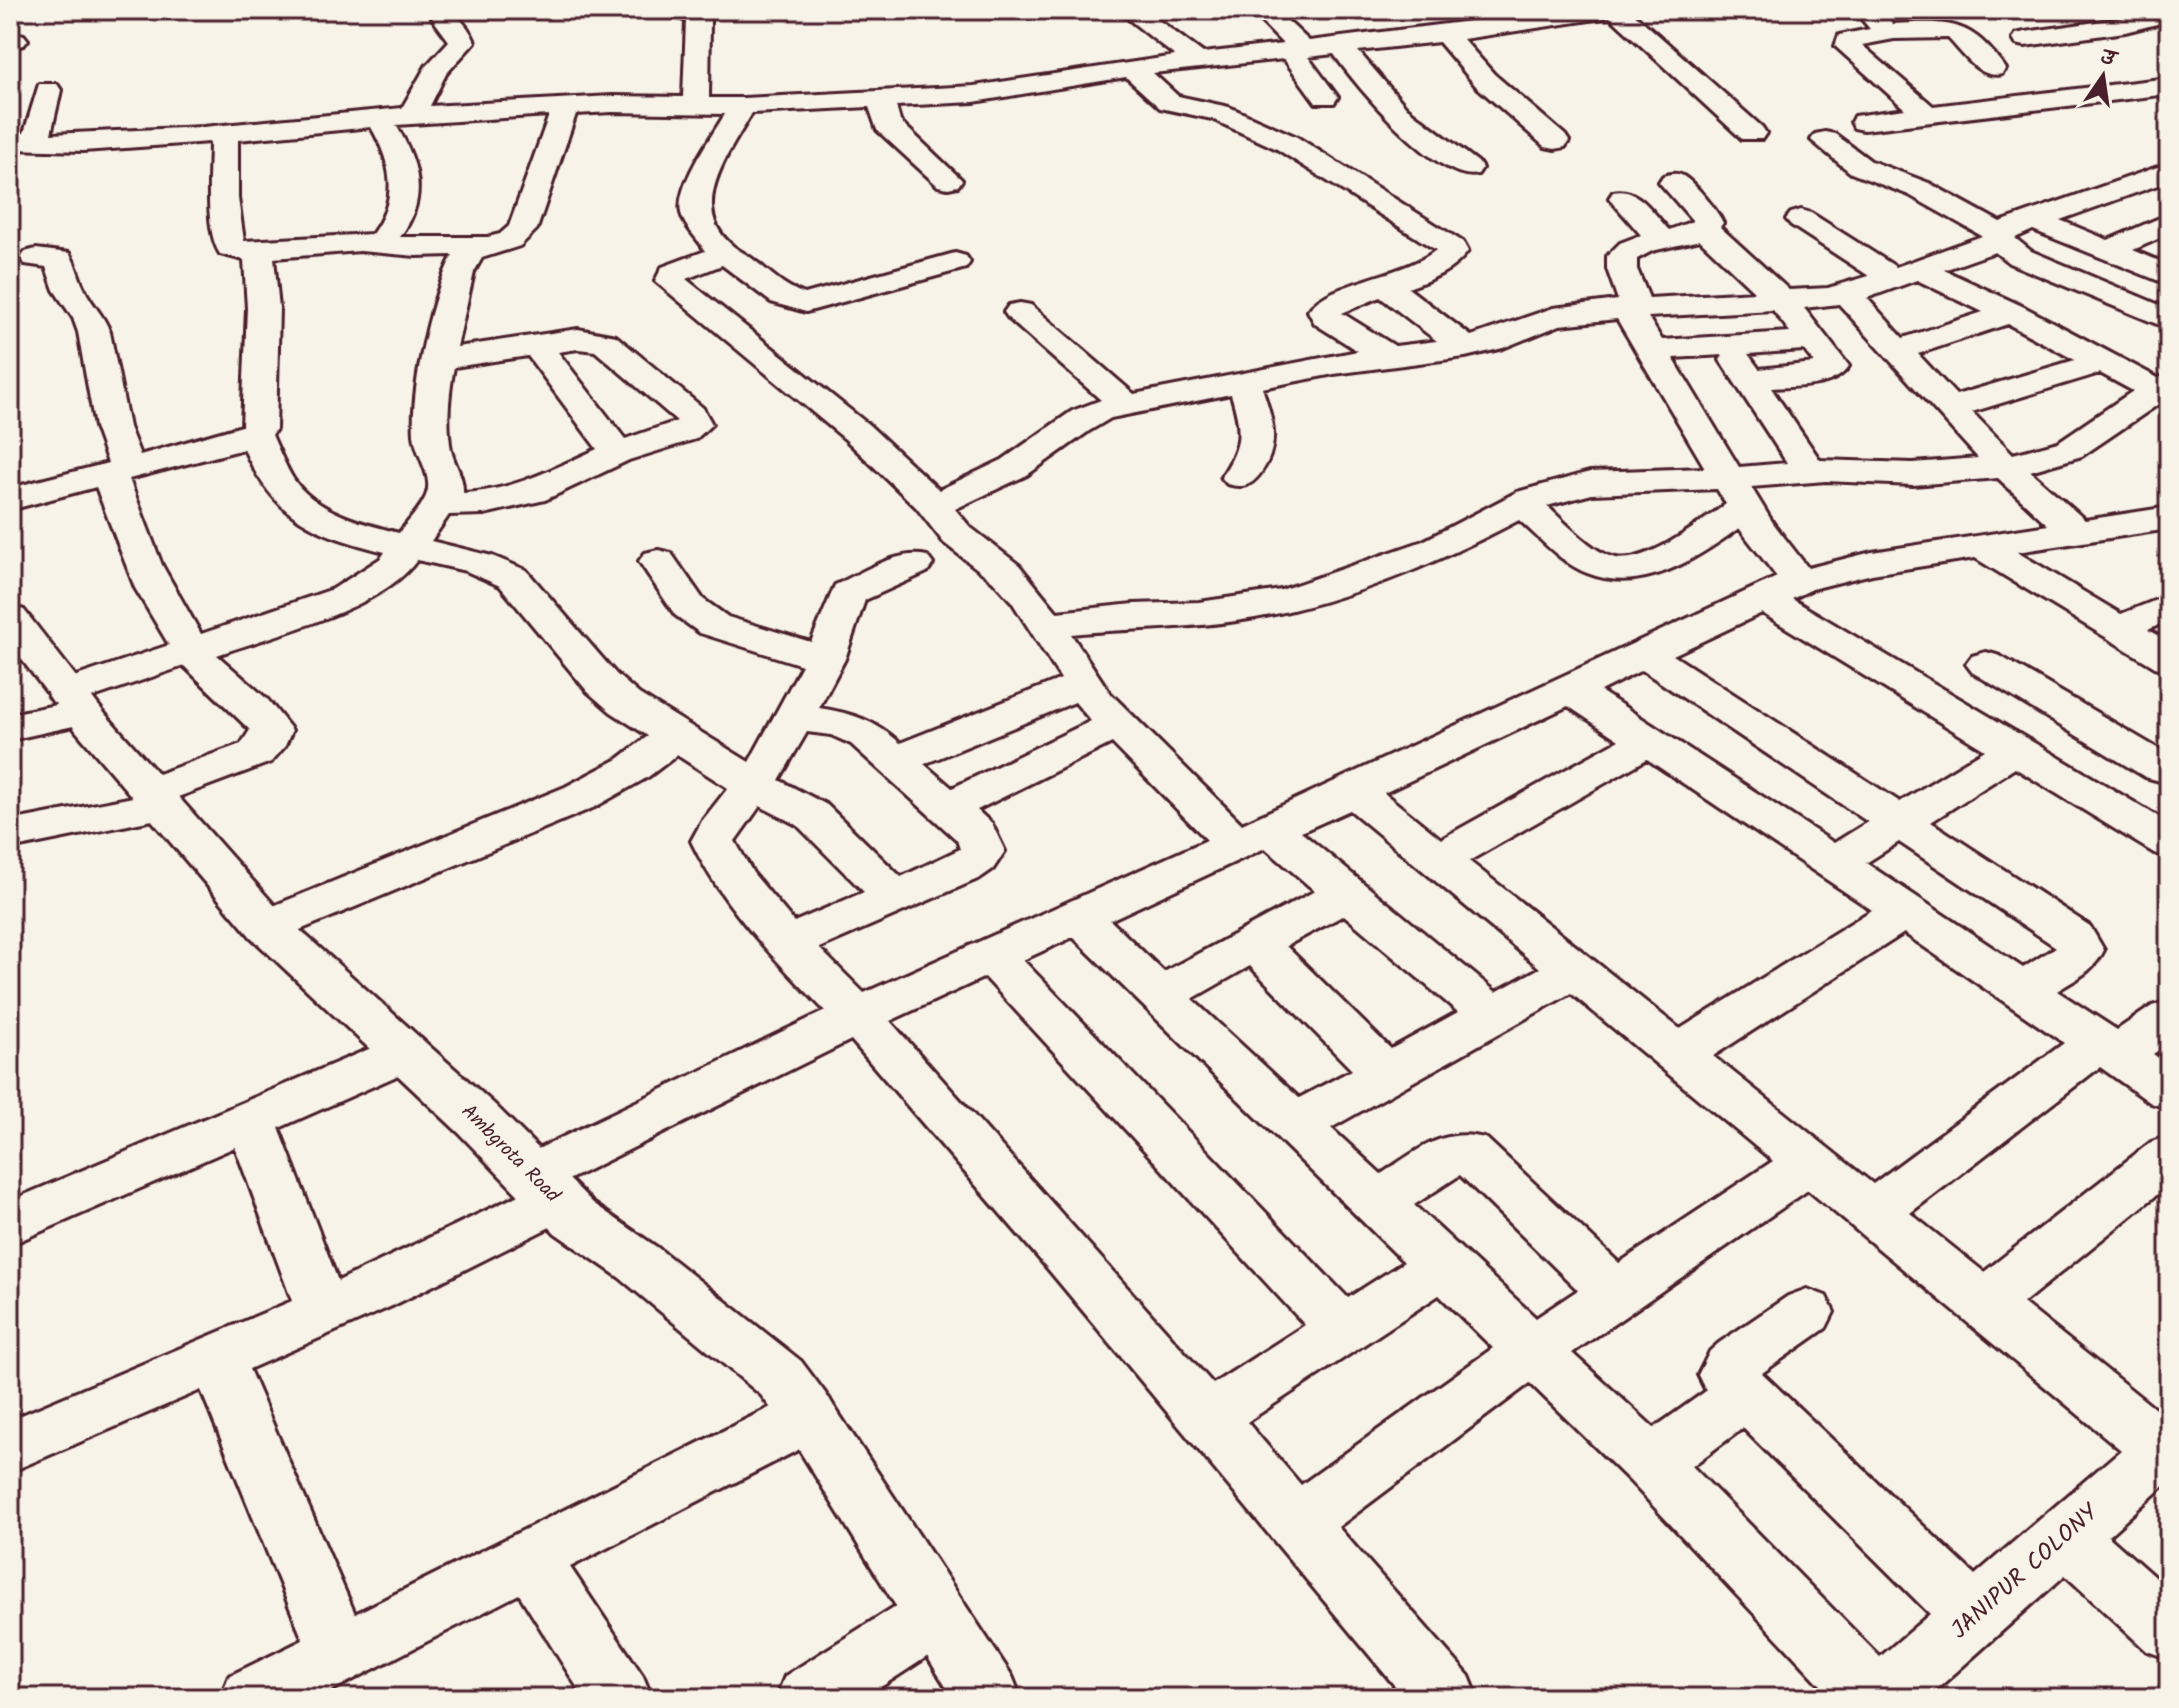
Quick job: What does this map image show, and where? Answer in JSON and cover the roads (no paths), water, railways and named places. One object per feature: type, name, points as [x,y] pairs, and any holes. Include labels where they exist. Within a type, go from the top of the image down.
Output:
[{"type":"street","points":[[679,10],[694,14],[698,21],[696,106]]},
{"type":"street","points":[[1129,10],[1198,61]]},
{"type":"street","points":[[1262,10],[1298,51],[1325,97]]},
{"type":"street","points":[[48,90],[22,142],[83,143],[224,133],[413,113],[565,106],[743,106],[974,94],[1132,68],[1445,34],[1609,10]]},
{"type":"street","points":[[1616,10],[1752,133]]},
{"type":"street","points":[[1866,10],[1888,32]]},
{"type":"street","points":[[2045,10],[2075,32]]},
{"type":"street","points":[[2025,39],[2125,25],[2169,14]]},
{"type":"street","points":[[413,113],[435,71],[462,42],[444,18]]},
{"type":"street","points":[[1928,115],[1847,42],[1852,38],[1888,32],[1934,29],[1956,32],[1993,69]]},
{"type":"street","points":[[1445,34],[1485,80],[1555,141]]},
{"type":"street","points":[[1342,46],[1378,96],[1419,135],[1468,168]]},
{"type":"street","points":[[1132,68],[1169,102],[1220,113],[1287,143],[1410,218],[1452,248],[1453,251],[1445,258],[1386,286],[1329,307],[1323,314],[1386,355]]},
{"type":"street","points":[[1864,122],[2169,86]]},
{"type":"street","points":[[880,97],[887,124],[948,180]]},
{"type":"street","points":[[224,133],[224,198],[231,248],[252,251],[381,242],[416,247],[483,245],[510,240],[522,229],[565,106]]},
{"type":"street","points":[[743,106],[710,165],[695,204],[696,214],[720,251],[740,262],[782,298],[806,303],[955,262]]},
{"type":"street","points":[[378,117],[399,152],[407,179],[398,221],[381,242]]},
{"type":"street","points":[[1825,140],[1861,167],[1919,189],[1999,237],[2020,257],[2169,320]]},
{"type":"street","points":[[933,506],[1039,452],[1085,417],[1127,405],[1386,355],[1465,347],[1492,341],[1553,317],[1783,301],[1846,293],[1999,237],[2034,220],[2166,174]]},
{"type":"street","points":[[1673,182],[1708,223],[1704,228],[1637,246],[1622,256],[1622,269],[1633,310],[1653,350],[1757,527],[1780,589],[2015,750],[2169,843]]},
{"type":"street","points":[[2120,189],[2169,209]]},
{"type":"street","points":[[1623,198],[1662,240]]},
{"type":"street","points":[[1801,219],[1905,273],[2011,313],[2102,362],[2162,388]]},
{"type":"street","points":[[2034,220],[2169,276]]},
{"type":"street","points":[[2108,251],[2169,223]]},
{"type":"street","points":[[1704,228],[1783,301],[1831,362],[1831,369],[1817,374],[1749,380]]},
{"type":"street","points":[[10,727],[192,650],[346,597],[394,566],[445,495],[446,479],[435,456],[431,433],[439,359],[459,272],[470,252],[483,245]]},
{"type":"street","points":[[252,251],[259,258],[263,308],[259,362],[261,420],[255,435],[286,492],[301,507],[330,523],[490,566],[513,578],[602,683],[625,703],[756,786],[812,815],[896,898]]},
{"type":"street","points":[[720,251],[716,257],[673,273],[670,281],[897,467],[957,535],[1017,585],[1084,684],[1117,724],[1253,837],[1347,893],[1493,1015]]},
{"type":"street","points":[[10,835],[156,799],[256,753],[270,737],[271,730],[257,711],[213,675],[192,650],[150,583],[134,548],[89,318],[69,290],[58,259],[50,256],[36,258]]},
{"type":"street","points":[[1386,286],[1465,347]]},
{"type":"street","points":[[1846,293],[2004,467],[2077,532]]},
{"type":"street","points":[[1020,312],[1127,405]]},
{"type":"street","points":[[1897,350],[2011,313]]},
{"type":"street","points":[[439,359],[586,338],[605,343],[694,419],[692,428],[684,432],[617,453],[532,492],[508,499],[440,505]]},
{"type":"street","points":[[1653,350],[1813,340]]},
{"type":"street","points":[[536,345],[617,453]]},
{"type":"street","points":[[1726,346],[1810,471]]},
{"type":"street","points":[[1949,408],[2102,362]]},
{"type":"street","points":[[1239,477],[1251,464],[1258,444],[1244,382]]},
{"type":"street","points":[[1046,625],[1133,616],[1199,614],[1290,599],[1388,568],[1436,549],[1522,504],[1590,483],[1736,492],[1810,471],[1845,469],[1913,474],[2004,467],[2070,449],[2162,388]]},
{"type":"street","points":[[10,499],[255,435]]},
{"type":"street","points":[[1522,504],[1601,566],[1628,571],[1640,569],[1695,542],[1736,492]]},
{"type":"street","points":[[10,1447],[412,1272],[543,1188],[857,1016],[1354,791],[1780,589],[1872,563],[2169,518]]},
{"type":"street","points":[[1982,547],[2169,659]]},
{"type":"street","points":[[658,561],[689,607],[714,625],[825,659]]},
{"type":"street","points":[[914,564],[848,593],[825,659],[795,717],[756,786],[728,816],[713,841],[738,883],[788,943],[1068,1252],[1446,1698]]},
{"type":"street","points":[[2119,629],[2169,606]]},
{"type":"street","name":"Ambgrota Road","points":[[10,618],[75,702],[267,926],[477,1119],[574,1218],[639,1263],[770,1368],[792,1390],[989,1698]]},
{"type":"street","points":[[1644,654],[2074,937],[2081,950],[2078,956],[2022,990]]},
{"type":"street","points":[[1986,664],[2165,766],[2103,803]]},
{"type":"street","points":[[894,761],[1084,684]]},
{"type":"street","points":[[1571,690],[1834,863],[2169,1090]]},
{"type":"street","points":[[788,943],[964,867],[983,851],[977,834],[866,735],[851,727],[795,717]]},
{"type":"street","points":[[946,808],[1117,724]]},
{"type":"street","points":[[267,926],[580,797],[633,768],[675,736]]},
{"type":"street","points":[[1437,860],[1648,741]]},
{"type":"street","points":[[1834,863],[2015,750]]},
{"type":"street","points":[[1354,791],[1984,1303],[2162,1459]]},
{"type":"street","points":[[1159,996],[1347,893]]},
{"type":"street","points":[[1678,1054],[1905,911]]},
{"type":"street","points":[[1078,915],[1159,996],[1651,1463],[1878,1698]]},
{"type":"street","points":[[1255,943],[1386,1074]]},
{"type":"street","points":[[991,955],[1343,1329]]},
{"type":"street","points":[[1295,1124],[1574,970]]},
{"type":"street","points":[[1873,1213],[2108,1048],[2169,1018]]},
{"type":"street","points":[[10,1224],[402,1053]]},
{"type":"street","points":[[250,1119],[323,1312]]},
{"type":"street","points":[[1378,1202],[1447,1158],[1469,1153],[1616,1293]]},
{"type":"street","points":[[1984,1303],[2169,1156]]},
{"type":"street","points":[[1296,1523],[1531,1351],[1810,1162]]},
{"type":"street","points":[[1207,1418],[1444,1264]]},
{"type":"street","points":[[1807,1312],[1728,1368],[1726,1375],[1976,1617]]},
{"type":"street","points":[[216,1357],[341,1655]]},
{"type":"street","points":[[1651,1463],[1744,1395]]},
{"type":"street","points":[[252,1698],[809,1416]]},
{"type":"street","name":"JANIPUR COLONY","points":[[1878,1698],[2162,1459]]},
{"type":"street","points":[[2066,1537],[2169,1630]]},
{"type":"street","points":[[530,1558],[620,1698]]},
{"type":"street","points":[[808,1698],[935,1616]]}]
